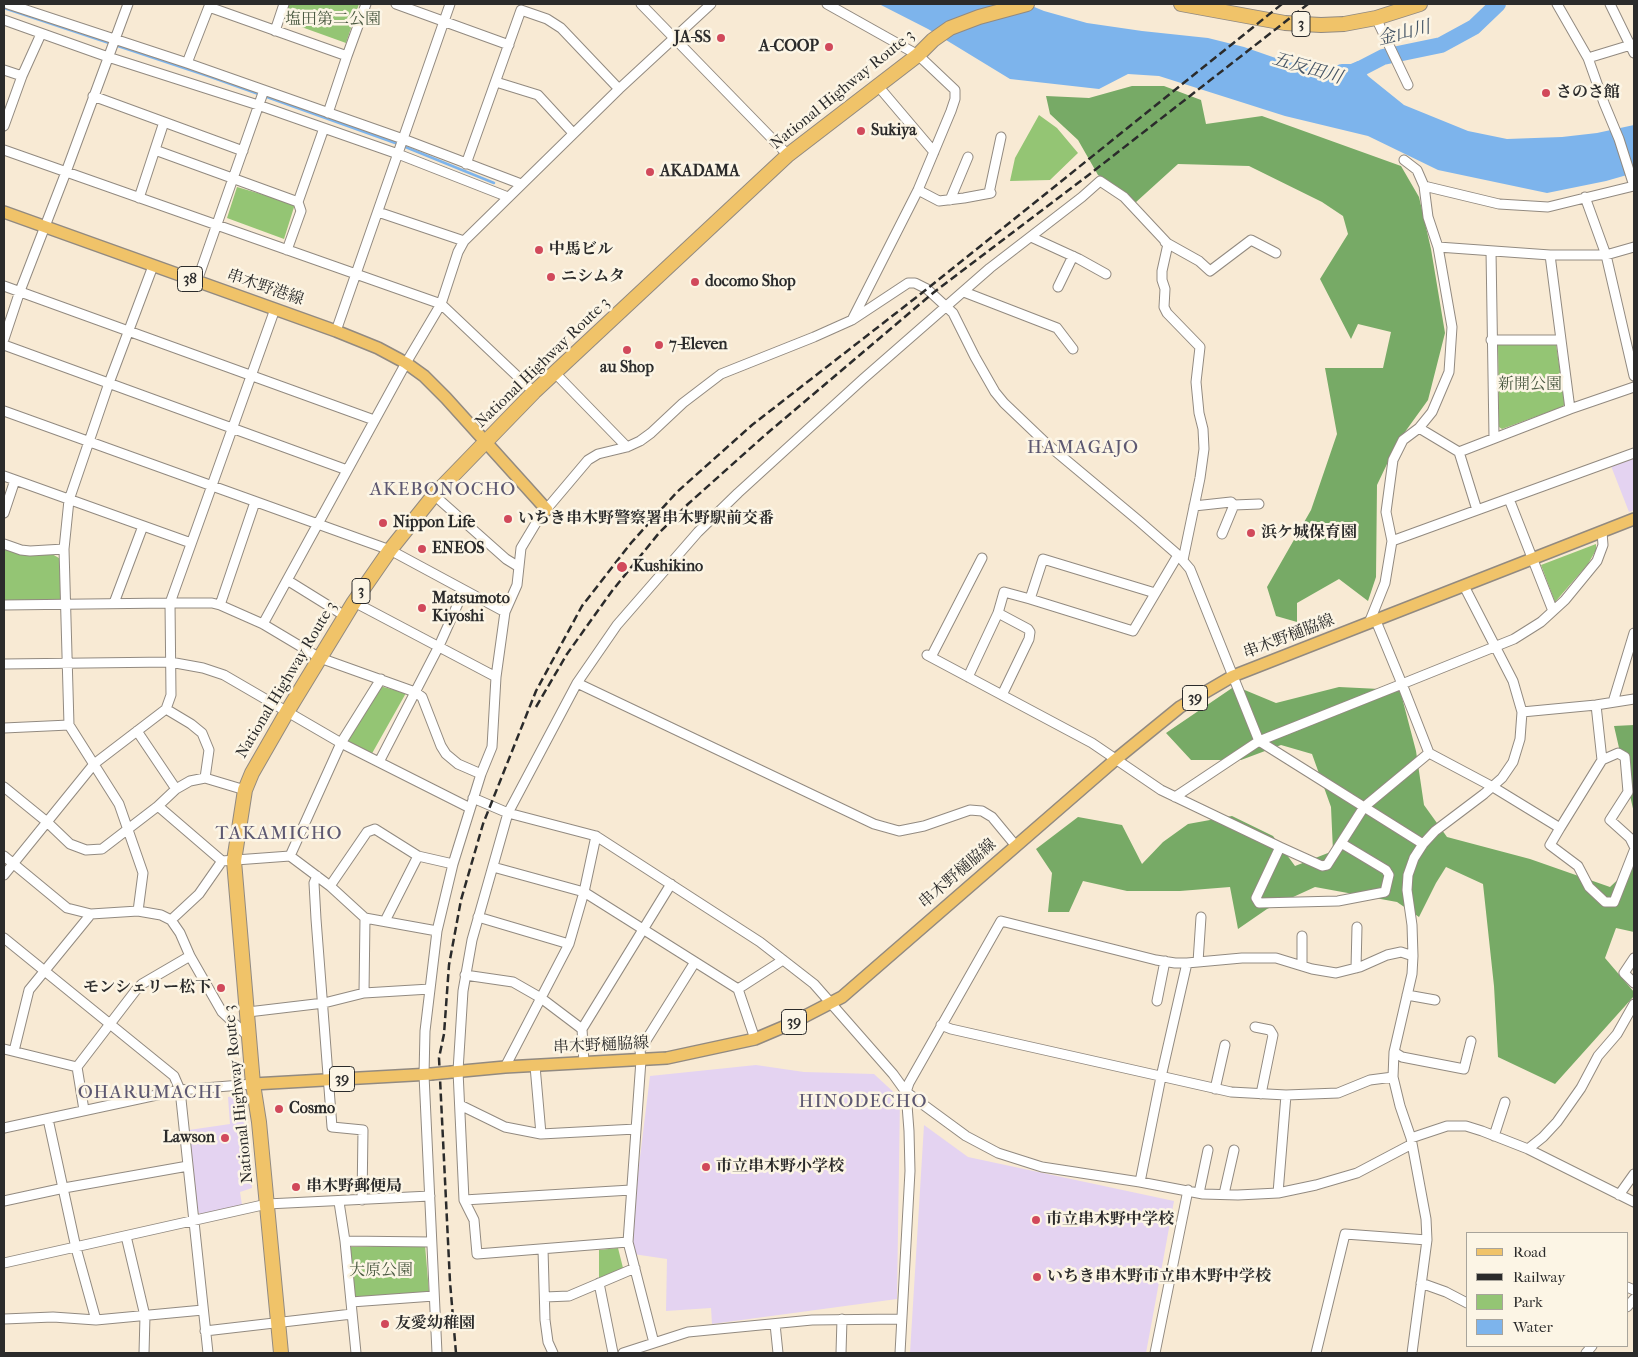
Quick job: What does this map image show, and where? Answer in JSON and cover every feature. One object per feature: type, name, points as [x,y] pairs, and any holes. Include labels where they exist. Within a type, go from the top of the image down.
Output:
[{"type":"highway","name":"National Highway Route 3","points":[[281,1353],[259,1122],[253,1084],[248,1012],[228,861],[245,790],[252,773],[354,602],[390,550],[434,495],[534,392],[788,155],[918,55],[932,40],[950,28],[996,11],[1027,4]]},
{"type":"highway","name":"3","points":[[1181,4],[1285,23],[1321,25],[1378,21],[1420,4]]},
{"type":"main road","name":"串木野港線","points":[[4,212],[336,331],[378,348],[406,363],[424,376],[446,398],[547,510]]},
{"type":"main road","name":"串木野樋脇線","points":[[253,1084],[428,1075],[505,1067],[641,1060],[676,1056],[755,1039],[788,1025],[842,997],[1115,760],[1180,707],[1233,676],[1634,519]]},
{"type":"street","points":[[8,4],[188,63],[521,184]]},
{"type":"street","points":[[36,13],[39,4]]},
{"type":"street","points":[[4,339],[44,226],[128,4]]},
{"type":"street","points":[[275,31],[284,4]]},
{"type":"street","points":[[328,113],[366,4]]},
{"type":"street","points":[[396,4],[509,45]]},
{"type":"street","points":[[336,331],[450,4]]},
{"type":"street","points":[[641,4],[788,155]]},
{"type":"street","points":[[263,624],[374,420],[441,304],[458,252],[464,241],[573,133],[711,4]]},
{"type":"street","points":[[827,4],[918,55],[955,90],[955,99],[951,112],[918,190],[852,320]]},
{"type":"street","points":[[1424,186],[1499,204],[1548,207],[1634,184],[1588,58],[1557,4]]},
{"type":"street","points":[[1588,58],[1633,47],[1610,4]]},
{"type":"street","points":[[188,63],[210,6],[347,56]]},
{"type":"street","points":[[466,164],[521,10],[547,19],[561,28],[619,89]]},
{"type":"street","points":[[4,20],[108,57],[324,128],[398,154],[508,197]]},
{"type":"street","points":[[1378,21],[1408,85]]},
{"type":"street","points":[[4,126],[40,34]]},
{"type":"street","points":[[4,70],[22,76]]},
{"type":"street","points":[[496,82],[538,95],[573,133]]},
{"type":"street","points":[[878,86],[934,152]]},
{"type":"street","points":[[197,281],[264,90]]},
{"type":"street","points":[[93,96],[243,151]]},
{"type":"street","points":[[139,198],[164,122]]},
{"type":"street","points":[[287,250],[301,211],[298,202],[324,128]]},
{"type":"street","points":[[918,190],[939,201],[990,193],[1001,137]]},
{"type":"street","points":[[4,150],[441,304],[534,392]]},
{"type":"street","points":[[155,150],[298,202]]},
{"type":"street","points":[[950,200],[968,157]]},
{"type":"street","points":[[1404,160],[1417,170],[1424,186],[1428,217],[1438,247],[1452,326],[1449,372],[1432,412],[1419,428],[1404,440],[1394,460],[1386,512],[1392,541],[1385,583],[1373,622],[1402,684],[1429,753],[1493,786],[1560,828]]},
{"type":"street","points":[[628,1242],[477,1254],[474,1220],[464,1200],[460,1105],[455,1072],[466,975],[478,917],[508,813],[577,683],[617,624],[698,532],[738,493],[946,305],[1100,181],[1124,198],[1166,242],[1199,261],[1210,271],[1251,240],[1276,253]]},
{"type":"street","points":[[1585,197],[1606,255],[1634,376]]},
{"type":"street","points":[[378,212],[464,241]]},
{"type":"street","points":[[1032,237],[1106,274]]},
{"type":"street","points":[[968,677],[998,613],[1004,592],[1133,631],[1154,593],[1180,558],[1194,506],[1204,449],[1196,382],[1200,346],[1167,313],[1164,307],[1165,289],[1162,271],[1168,244],[1166,242]]},
{"type":"street","points":[[1438,247],[1550,255],[1606,255],[1634,248]]},
{"type":"street","points":[[1491,251],[1494,437]]},
{"type":"street","points":[[1550,255],[1570,409]]},
{"type":"street","points":[[1058,287],[1073,256]]},
{"type":"street","points":[[138,911],[143,873],[128,828],[119,804],[69,725],[64,549],[68,500],[153,266]]},
{"type":"street","points":[[429,1353],[437,1353],[431,1242],[428,1075],[425,1031],[437,931],[453,864],[481,774],[492,747],[496,677],[505,612],[517,585],[521,548],[539,518],[588,460],[598,454],[627,447],[640,441],[683,403],[721,374],[852,320],[908,284],[916,283],[927,289],[953,313],[975,358],[995,392],[1004,403],[1048,445],[1180,558],[1190,569],[1259,742],[1423,844]]},
{"type":"street","points":[[4,286],[374,420]]},
{"type":"street","points":[[964,292],[1057,328],[1073,349]]},
{"type":"street","points":[[4,875],[94,764],[166,709],[171,695],[170,603],[275,309]]},
{"type":"street","points":[[1492,340],[1561,340]]},
{"type":"street","points":[[4,345],[347,470]]},
{"type":"street","points":[[555,373],[627,447]]},
{"type":"street","points":[[1459,452],[1494,437],[1634,387]]},
{"type":"street","points":[[4,411],[390,550],[505,612]]},
{"type":"street","points":[[1419,428],[1459,452],[1477,510]]},
{"type":"street","points":[[1392,541],[1634,453]]},
{"type":"street","points":[[4,476],[191,544]]},
{"type":"street","points":[[4,512],[15,480]]},
{"type":"street","points":[[434,495],[506,559],[519,567]]},
{"type":"street","points":[[1509,499],[1553,611]]},
{"type":"street","points":[[220,605],[255,502]]},
{"type":"street","points":[[1194,506],[1231,502],[1234,505],[1259,504]]},
{"type":"street","points":[[1222,534],[1234,505]]},
{"type":"street","points":[[114,603],[143,526]]},
{"type":"street","points":[[1175,797],[1259,742],[1496,646],[1526,632],[1565,600],[1598,561],[1603,545],[1602,532]]},
{"type":"street","points":[[4,544],[20,550],[30,551],[64,549]]},
{"type":"street","points":[[982,558],[929,656],[1092,743],[1161,790],[1322,866],[1327,865],[1364,807],[1429,753]]},
{"type":"street","points":[[1030,599],[1043,559],[1154,593]]},
{"type":"street","points":[[287,580],[346,616]]},
{"type":"street","points":[[1412,1353],[1427,1240],[1424,1204],[1411,1141],[1393,1077],[1394,1052],[1408,995],[1413,956],[1412,925],[1407,890],[1408,875],[1414,858],[1435,831],[1493,786],[1514,762],[1520,739],[1522,712],[1513,681],[1464,586]]},
{"type":"street","points":[[379,762],[438,646],[464,590]]},
{"type":"street","points":[[354,602],[496,677]]},
{"type":"street","points":[[4,605],[114,603],[212,603],[220,605],[263,624],[320,658],[415,692],[422,697],[441,746],[446,754],[458,764],[481,774]]},
{"type":"street","points":[[998,613],[1028,629],[1030,632],[1029,639],[1002,695]]},
{"type":"street","points":[[1613,702],[1634,633]]},
{"type":"street","points":[[4,664],[170,662],[202,668],[224,675],[341,743],[470,808]]},
{"type":"street","points":[[290,856],[341,743],[381,679]]},
{"type":"street","points":[[577,683],[874,824],[899,830],[924,826],[970,810],[982,811],[992,817],[1016,846]]},
{"type":"street","points":[[1522,712],[1596,705],[1634,699]]},
{"type":"street","points":[[1596,705],[1602,760]]},
{"type":"street","points":[[166,709],[191,724],[202,734],[209,750],[205,778]]},
{"type":"street","points":[[4,728],[69,725]]},
{"type":"street","points":[[137,731],[176,789]]},
{"type":"street","points":[[1634,846],[1630,838],[1610,820],[1628,792],[1625,757],[1618,753],[1602,760],[1550,845],[1578,866],[1589,887],[1605,902],[1614,902],[1634,851]]},
{"type":"street","points":[[4,787],[47,822],[70,844],[86,850],[102,849],[158,806],[176,789],[190,781],[205,778],[245,790]]},
{"type":"street","points":[[474,798],[508,813],[596,836],[760,942],[814,984],[893,1074],[906,1092],[966,1136],[998,1152],[1042,1167],[1199,1192],[1224,1194],[1278,1193],[1316,1185],[1357,1173],[1411,1141],[1447,1126],[1466,1126],[1528,1149],[1634,1202]]},
{"type":"street","points":[[158,806],[228,861],[290,856],[330,886],[364,918],[437,931]]},
{"type":"street","points":[[330,886],[367,832],[375,829],[418,856],[453,864]]},
{"type":"street","points":[[505,1067],[568,944],[584,892],[596,836]]},
{"type":"street","points":[[1280,847],[1256,898],[1259,903],[1338,900],[1385,892],[1389,875],[1386,870],[1342,843]]},
{"type":"street","points":[[4,856],[67,908],[91,914],[138,911],[162,915],[170,920],[180,933],[190,956],[222,1012],[250,1038]]},
{"type":"street","points":[[385,921],[418,856]]},
{"type":"street","points":[[170,920],[199,894],[228,861]]},
{"type":"street","points":[[493,867],[584,892],[738,989],[755,1039]]},
{"type":"street","points":[[317,876],[314,883],[315,901],[332,1127],[363,1130],[362,1200]]},
{"type":"street","points":[[584,1063],[582,1029],[671,884]]},
{"type":"street","points":[[14,1052],[29,990],[91,914]]},
{"type":"street","points":[[478,917],[568,944]]},
{"type":"street","points":[[1198,962],[1201,917]]},
{"type":"street","points":[[364,918],[364,993]]},
{"type":"street","points":[[900,1353],[910,1171],[906,1092],[941,1025],[1000,921],[1165,961],[1187,963],[1242,958],[1276,958],[1312,969],[1336,973],[1356,968],[1386,955],[1401,952],[1413,956]]},
{"type":"street","points":[[1356,968],[1357,927]]},
{"type":"street","points":[[1302,936],[1302,966]]},
{"type":"street","points":[[4,938],[174,1076],[180,1090],[208,1353]]},
{"type":"street","points":[[84,1110],[77,1067],[142,984],[190,956]]},
{"type":"street","points":[[1634,958],[1624,973],[1634,983]]},
{"type":"street","points":[[738,989],[783,960]]},
{"type":"street","points":[[1157,1001],[1165,961]]},
{"type":"street","points":[[654,1343],[628,1242],[641,1060],[640,1050],[695,962]]},
{"type":"street","points":[[1140,1182],[1161,1077],[1187,963]]},
{"type":"street","points":[[466,975],[513,982],[541,998],[582,1029]]},
{"type":"street","points":[[248,1012],[324,1003],[364,993],[430,989]]},
{"type":"street","points":[[1408,995],[1435,1000]]},
{"type":"street","points":[[1528,1149],[1557,1122],[1581,1088],[1598,1056],[1617,1034],[1634,1004]]},
{"type":"street","points":[[941,1025],[951,1029],[1231,1092],[1286,1095],[1338,1093],[1370,1080],[1393,1077]]},
{"type":"street","points":[[1256,1027],[1270,1030],[1273,1035],[1261,1094]]},
{"type":"street","points":[[1394,1052],[1402,1056],[1464,1069],[1471,1041]]},
{"type":"street","points":[[1215,1089],[1225,1045]]},
{"type":"street","points":[[4,1049],[77,1067]]},
{"type":"street","points":[[534,1066],[541,1134]]},
{"type":"street","points":[[4,1128],[180,1090],[253,1084]]},
{"type":"street","points":[[1278,1193],[1286,1095]]},
{"type":"street","points":[[1494,1136],[1504,1102]]},
{"type":"street","points":[[460,1105],[505,1127],[541,1134],[636,1129]]},
{"type":"street","points":[[48,1119],[76,1248],[96,1320]]},
{"type":"street","points":[[1199,1192],[1208,1150]]},
{"type":"street","points":[[1224,1194],[1234,1150]]},
{"type":"street","points":[[4,1201],[64,1188],[188,1166]]},
{"type":"street","points":[[1620,1195],[1634,1174]]},
{"type":"street","points":[[464,1200],[631,1190]]},
{"type":"street","points":[[1155,1353],[1188,1190]]},
{"type":"street","points":[[4,1263],[267,1204],[339,1202],[430,1196]]},
{"type":"street","points":[[339,1202],[345,1241],[356,1353]]},
{"type":"street","points":[[1316,1353],[1344,1234],[1427,1240]]},
{"type":"street","points":[[126,1236],[145,1316],[144,1353]]},
{"type":"street","points":[[345,1241],[431,1242]]},
{"type":"street","points":[[543,1249],[548,1342],[553,1353]]},
{"type":"street","points":[[545,1297],[569,1296],[635,1268]]},
{"type":"street","points":[[599,1283],[613,1353]]},
{"type":"street","points":[[1421,1284],[1446,1292],[1466,1302]]},
{"type":"street","points":[[351,1302],[434,1296]]},
{"type":"street","points":[[4,1319],[53,1317],[96,1320],[203,1310]]},
{"type":"street","points":[[205,1331],[352,1314]]},
{"type":"street","points":[[623,1353],[688,1332],[812,1320],[901,1319]]},
{"type":"street","points":[[841,1353],[842,1320]]},
{"type":"street","points":[[774,1324],[778,1353]]},
{"type":"shaded area","points":[[1634,458],[1634,510],[1629,512],[1611,466]]},
{"type":"shaded area","points":[[756,1065],[804,1072],[874,1074],[900,1098],[897,1299],[712,1324],[711,1308],[666,1311],[667,1259],[633,1254],[632,1222],[650,1076]]},
{"type":"shaded area","points":[[235,1096],[244,1106],[252,1188],[240,1192],[242,1205],[201,1214],[196,1211],[189,1130],[230,1124],[228,1097]]},
{"type":"shaded area","name":"いちき串木野市立串木野中学校","points":[[924,1125],[968,1157],[1174,1201],[1146,1353],[910,1353]]},
{"type":"green space","name":"塩田第二公園","points":[[288,4],[359,4],[346,43],[282,20]]},
{"type":"green space","points":[[1132,86],[1164,86],[1201,100],[1206,124],[1262,116],[1401,166],[1419,197],[1431,249],[1445,333],[1428,400],[1397,443],[1377,485],[1376,577],[1368,601],[1339,579],[1297,603],[1297,622],[1276,616],[1267,587],[1311,510],[1337,434],[1325,368],[1383,368],[1391,332],[1358,324],[1351,339],[1320,279],[1348,234],[1343,216],[1322,202],[1249,166],[1178,164],[1135,203],[1118,187],[1098,175],[1078,140],[1050,114],[1046,96],[1089,98]]},
{"type":"green space","points":[[1039,115],[1057,128],[1078,153],[1050,180],[1010,181],[1015,158]]},
{"type":"green space","points":[[237,187],[295,204],[284,239],[227,218]]},
{"type":"green space","name":"新開公園","points":[[1556,344],[1565,404],[1562,407],[1502,429],[1499,427],[1498,345]]},
{"type":"green space","points":[[1596,544],[1596,550],[1588,564],[1555,602],[1541,565]]},
{"type":"green space","points":[[4,546],[25,554],[52,554],[64,561],[62,597],[59,601],[4,602]]},
{"type":"green space","points":[[376,685],[406,693],[370,757],[347,747],[347,732]]},
{"type":"green space","points":[[1235,686],[1276,703],[1339,687],[1400,690],[1416,751],[1424,805],[1447,837],[1530,859],[1610,887],[1627,871],[1634,830],[1634,932],[1616,928],[1605,958],[1634,992],[1634,996],[1555,1084],[1498,1057],[1494,986],[1483,884],[1446,867],[1419,917],[1397,902],[1315,887],[1267,909],[1238,929],[1230,887],[1180,891],[1127,891],[1083,881],[1069,912],[1048,912],[1052,873],[1036,849],[1078,817],[1122,825],[1142,864],[1163,842],[1188,824],[1232,816],[1273,836],[1295,866],[1333,851],[1331,807],[1312,754],[1281,745],[1241,760],[1191,760],[1166,733]]},
{"type":"green space","points":[[1634,725],[1634,813],[1614,726]]},
{"type":"green space","name":"大原公園","points":[[425,1245],[429,1292],[355,1298],[349,1247]]},
{"type":"green space","points":[[618,1248],[623,1268],[599,1280],[599,1250]]},
{"type":"water","name":"五反田川","points":[[879,4],[1027,4],[1044,11],[1087,23],[1208,38],[1244,47],[1287,62],[1341,68],[1358,61],[1368,76],[1404,105],[1468,131],[1507,139],[1562,137],[1597,133],[1634,125],[1634,173],[1606,181],[1547,193],[1438,170],[1368,136],[1285,116],[1159,76],[1128,74],[1099,89],[1010,79],[928,29]]},
{"type":"waterway","name":"金山川","points":[[1342,72],[1354,72],[1383,57],[1441,45],[1474,27],[1498,4]]},
{"type":"waterway","points":[[4,8],[211,77],[398,144]]},
{"type":"waterway","points":[[403,146],[494,183]]},
{"type":"railway","points":[[456,1353],[450,1282],[439,1058],[444,1034],[449,965],[461,900],[483,824],[536,691],[582,606],[631,543],[677,492],[752,425],[927,289],[1282,4]]},
{"type":"railway","points":[[536,707],[567,654],[612,591],[659,533],[688,504],[764,436],[933,293],[1086,177],[1308,4]]},
{"type":"place","name":"JA-SS","points":[[721,38]]},
{"type":"place","name":"A-COOP","points":[[829,47]]},
{"type":"place","name":"さのさ館","points":[[1546,93]]},
{"type":"place","name":"Sukiya","points":[[861,131]]},
{"type":"place","name":"AKADAMA","points":[[650,172]]},
{"type":"place","name":"中馬ビル","points":[[539,250]]},
{"type":"place","name":"ニシムタ","points":[[551,277]]},
{"type":"place","name":"docomo Shop","points":[[695,282]]},
{"type":"place","name":"7-Eleven","points":[[659,345]]},
{"type":"place","name":"au Shop","points":[[627,350]]},
{"type":"place","name":"いちき串木野警察署串木野駅前交番","points":[[508,519]]},
{"type":"place","name":"Nippon Life","points":[[383,523]]},
{"type":"place","name":"浜ケ城保育園","points":[[1251,533]]},
{"type":"place","name":"ENEOS","points":[[422,549]]},
{"type":"place","name":"Kushikino","points":[[622,567]]},
{"type":"place","name":"Matsumoto Kiyoshi","points":[[422,608]]},
{"type":"place","name":"モンシェリー松下","points":[[221,988]]},
{"type":"place","name":"Cosmo","points":[[279,1109]]},
{"type":"place","name":"Lawson","points":[[225,1138]]},
{"type":"place","name":"市立串木野小学校","points":[[706,1167]]},
{"type":"place","name":"串木野郵便局","points":[[296,1187]]},
{"type":"place","name":"市立串木野中学校","points":[[1036,1220]]},
{"type":"place","name":"いちき串木野市立串木野中学校","points":[[1037,1277]]},
{"type":"place","name":"友愛幼稚園","points":[[385,1324]]},
{"type":"district","name":"HAMAGAJO","points":[[1083,448]]},
{"type":"district","name":"AKEBONOCHO","points":[[443,490]]},
{"type":"district","name":"TAKAMICHO","points":[[279,834]]},
{"type":"district","name":"OHARUMACHI","points":[[150,1093]]},
{"type":"district","name":"HINODECHO","points":[[863,1102]]}]
